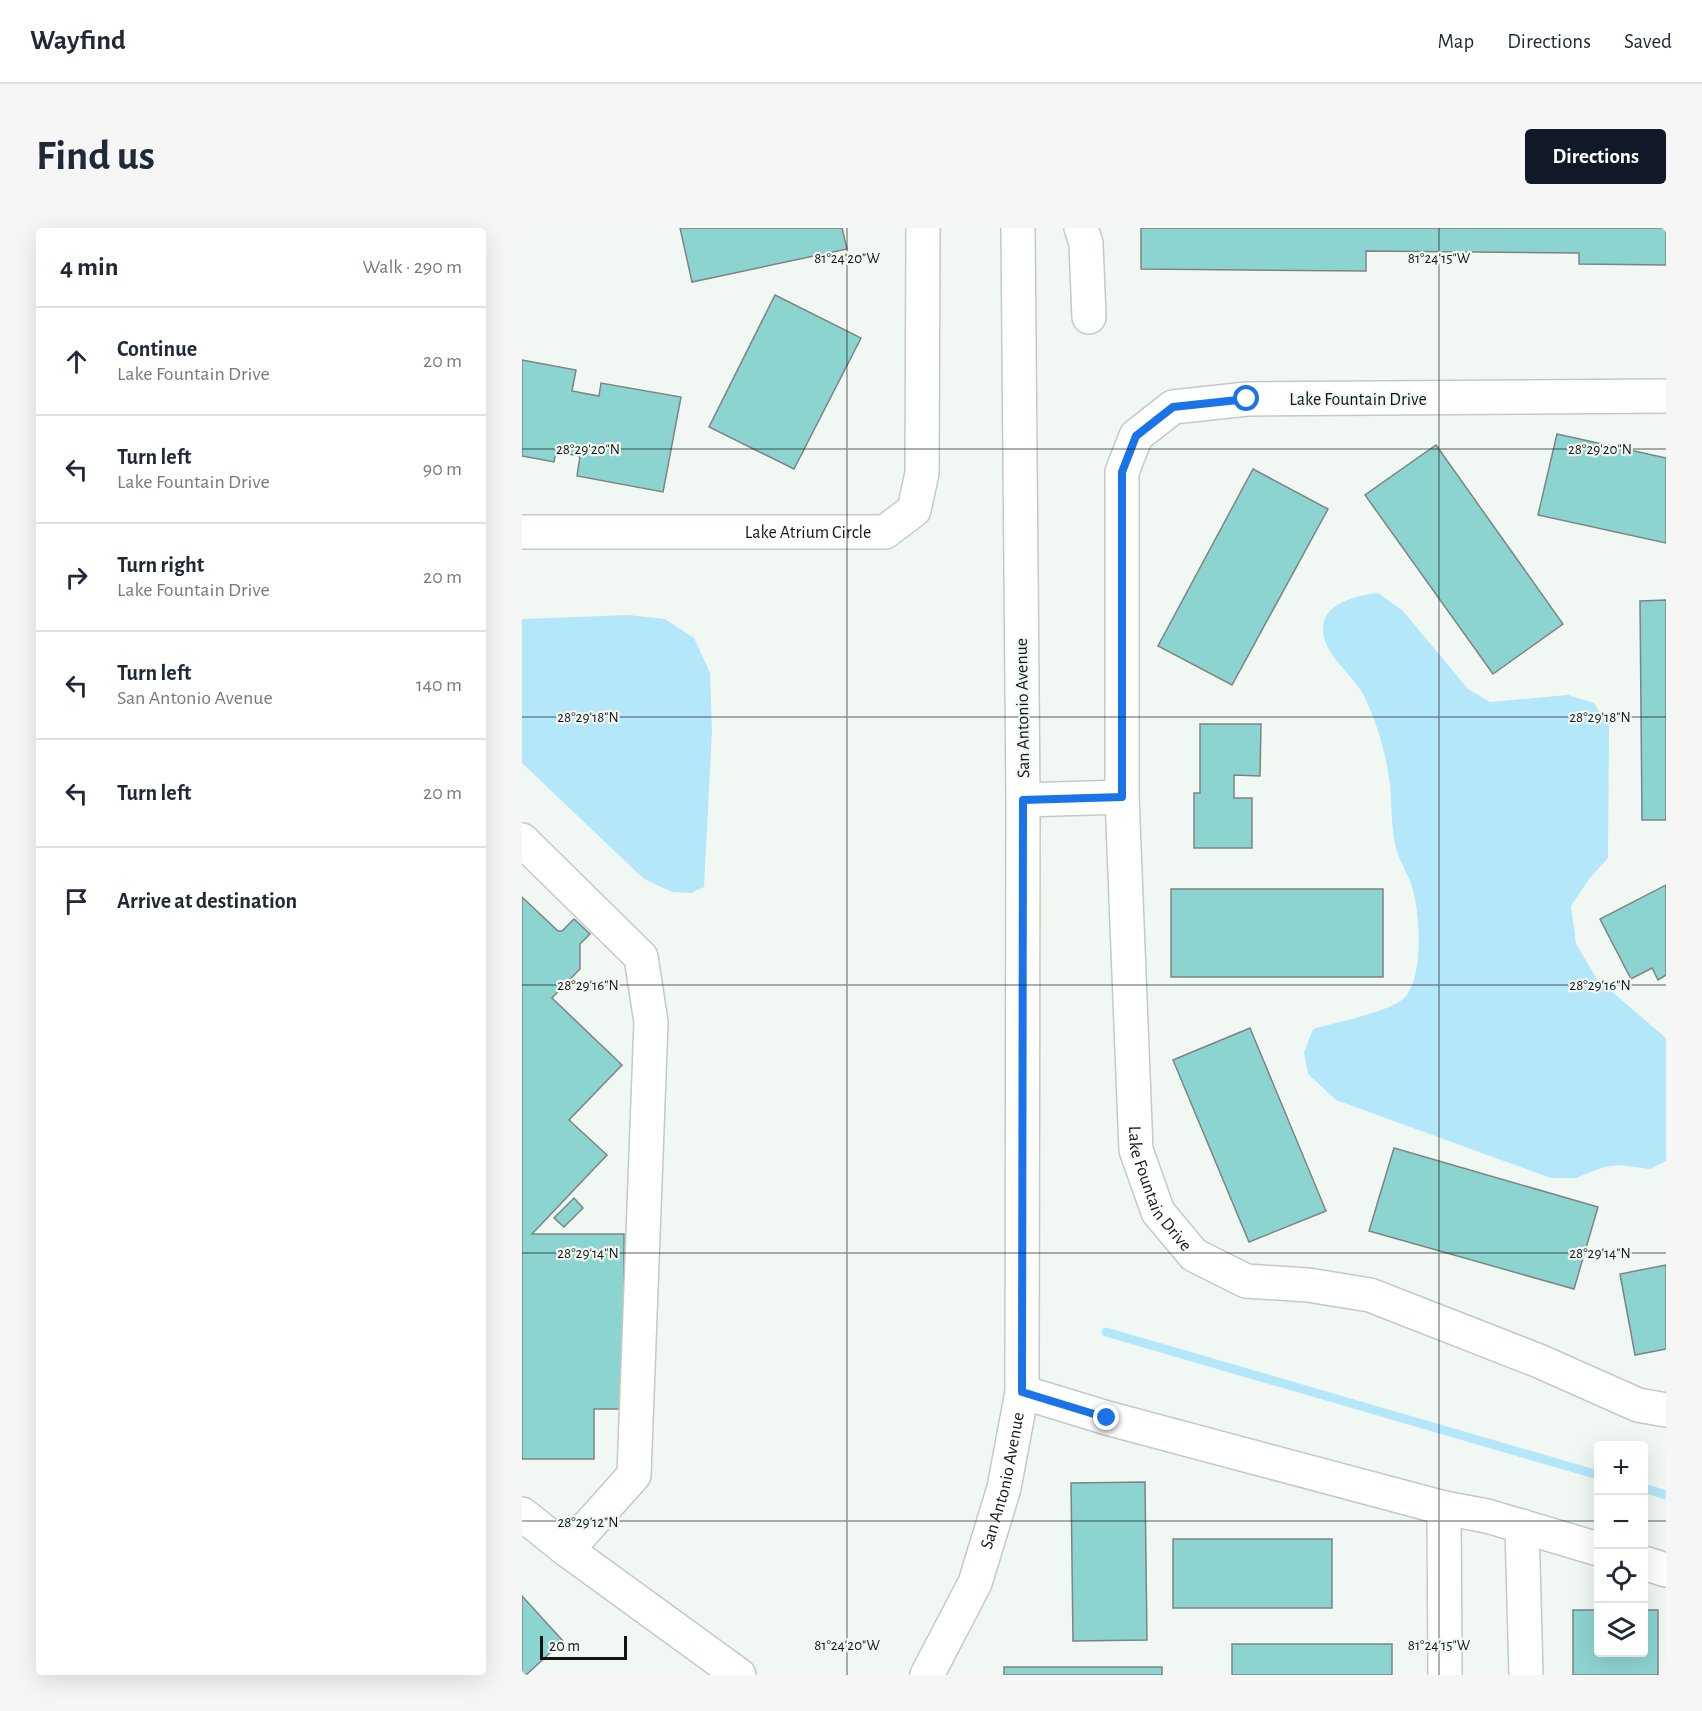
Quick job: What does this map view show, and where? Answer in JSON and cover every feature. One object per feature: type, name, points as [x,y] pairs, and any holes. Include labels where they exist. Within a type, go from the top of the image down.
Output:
[{"type":"street","name":"Lake Atrium Circle","points":[[522,532],[885,532],[914,510],[922,473],[923,228]]},
{"type":"street","name":"San Antonio Avenue","points":[[927,1675],[975,1583],[1004,1488],[1022,1392],[1023,800],[1018,228]]},
{"type":"street","points":[[1081,228],[1086,243],[1089,317]]},
{"type":"street","name":"Lake Fountain Drive","points":[[1666,396],[1239,400],[1173,407],[1136,436],[1122,472],[1122,797],[1136,1150],[1158,1212],[1194,1255],[1246,1281],[1308,1285],[1370,1295],[1539,1361],[1638,1405],[1666,1410]]},
{"type":"street","points":[[1023,800],[1122,797]]},
{"type":"street","points":[[522,840],[641,957],[651,1022],[634,1475],[567,1550]]},
{"type":"street","points":[[1022,1392],[1107,1418],[1444,1508],[1522,1526],[1594,1548]]},
{"type":"street","points":[[1444,1508],[1444,1675]]},
{"type":"street","points":[[522,1514],[567,1550],[739,1675]]},
{"type":"street","points":[[1522,1526],[1526,1675]]},
{"type":"street","points":[[1648,1564],[1666,1570]]},
{"type":"water","points":[[1378,593],[1403,611],[1468,689],[1490,702],[1568,695],[1594,703],[1609,726],[1608,858],[1589,879],[1571,906],[1576,944],[1597,979],[1666,1038],[1666,1161],[1650,1169],[1620,1165],[1604,1167],[1576,1178],[1551,1178],[1336,1100],[1308,1074],[1304,1052],[1313,1029],[1390,1007],[1400,1001],[1406,996],[1411,986],[1418,961],[1419,932],[1416,905],[1413,888],[1396,848],[1392,825],[1390,785],[1381,740],[1365,698],[1331,653],[1323,632],[1324,621],[1333,608],[1355,597]]},
{"type":"water","points":[[628,615],[665,619],[694,638],[710,673],[712,731],[704,887],[691,893],[672,892],[644,879],[522,763],[522,619]]},
{"type":"building","points":[[680,228],[842,228],[847,249],[692,282]]},
{"type":"building","points":[[1141,228],[1666,228],[1666,265],[1579,264],[1579,253],[1366,251],[1366,271],[1141,269]]},
{"type":"building","points":[[775,295],[861,338],[794,469],[709,427]]},
{"type":"building","points":[[522,360],[576,370],[572,391],[599,396],[601,383],[681,397],[663,492],[577,476],[580,456],[556,452],[554,462],[522,456]]},
{"type":"building","points":[[1557,434],[1666,458],[1666,543],[1538,515]]},
{"type":"building","points":[[1436,445],[1563,624],[1493,674],[1365,495]]},
{"type":"building","points":[[1253,469],[1328,509],[1232,685],[1158,646]]},
{"type":"building","points":[[1666,600],[1666,820],[1642,820],[1640,601]]},
{"type":"building","points":[[1200,724],[1261,724],[1260,776],[1234,775],[1234,798],[1252,798],[1252,848],[1194,848],[1194,793],[1200,793]]},
{"type":"building","points":[[1666,885],[1666,975],[1658,980],[1652,968],[1631,979],[1600,919]]},
{"type":"building","points":[[1171,889],[1383,889],[1383,977],[1171,977]]},
{"type":"building","points":[[522,897],[558,931],[562,931],[574,919],[590,934],[580,944],[580,969],[552,998],[622,1065],[569,1120],[607,1155],[532,1234],[624,1234],[624,1409],[594,1409],[594,1459],[522,1459]]},
{"type":"building","points":[[1250,1028],[1326,1211],[1249,1242],[1173,1060]]},
{"type":"building","points":[[1394,1148],[1598,1207],[1574,1289],[1369,1231]]},
{"type":"building","points":[[574,1198],[583,1208],[564,1227],[554,1218]]},
{"type":"building","points":[[1666,1265],[1666,1349],[1635,1355],[1620,1274]]},
{"type":"building","points":[[1145,1482],[1147,1640],[1073,1641],[1071,1483]]},
{"type":"building","points":[[1173,1539],[1332,1539],[1332,1608],[1173,1608]]},
{"type":"building","points":[[522,1596],[563,1641],[526,1675],[522,1675]]},
{"type":"building","points":[[1573,1610],[1594,1610],[1594,1657],[1648,1657],[1648,1610],[1658,1610],[1658,1675],[1573,1675]]},
{"type":"building","points":[[1232,1644],[1392,1644],[1392,1675],[1232,1675]]},
{"type":"building","points":[[1004,1667],[1162,1667],[1162,1675],[1004,1675]]},
{"type":"waterway","points":[[1106,1332],[1594,1474]]},
{"type":"waterway","points":[[1648,1489],[1666,1495]]},
{"type":"route","points":[[1107,1418],[1022,1392],[1023,800],[1122,797],[1122,472],[1136,436],[1173,407],[1247,399]]}]
